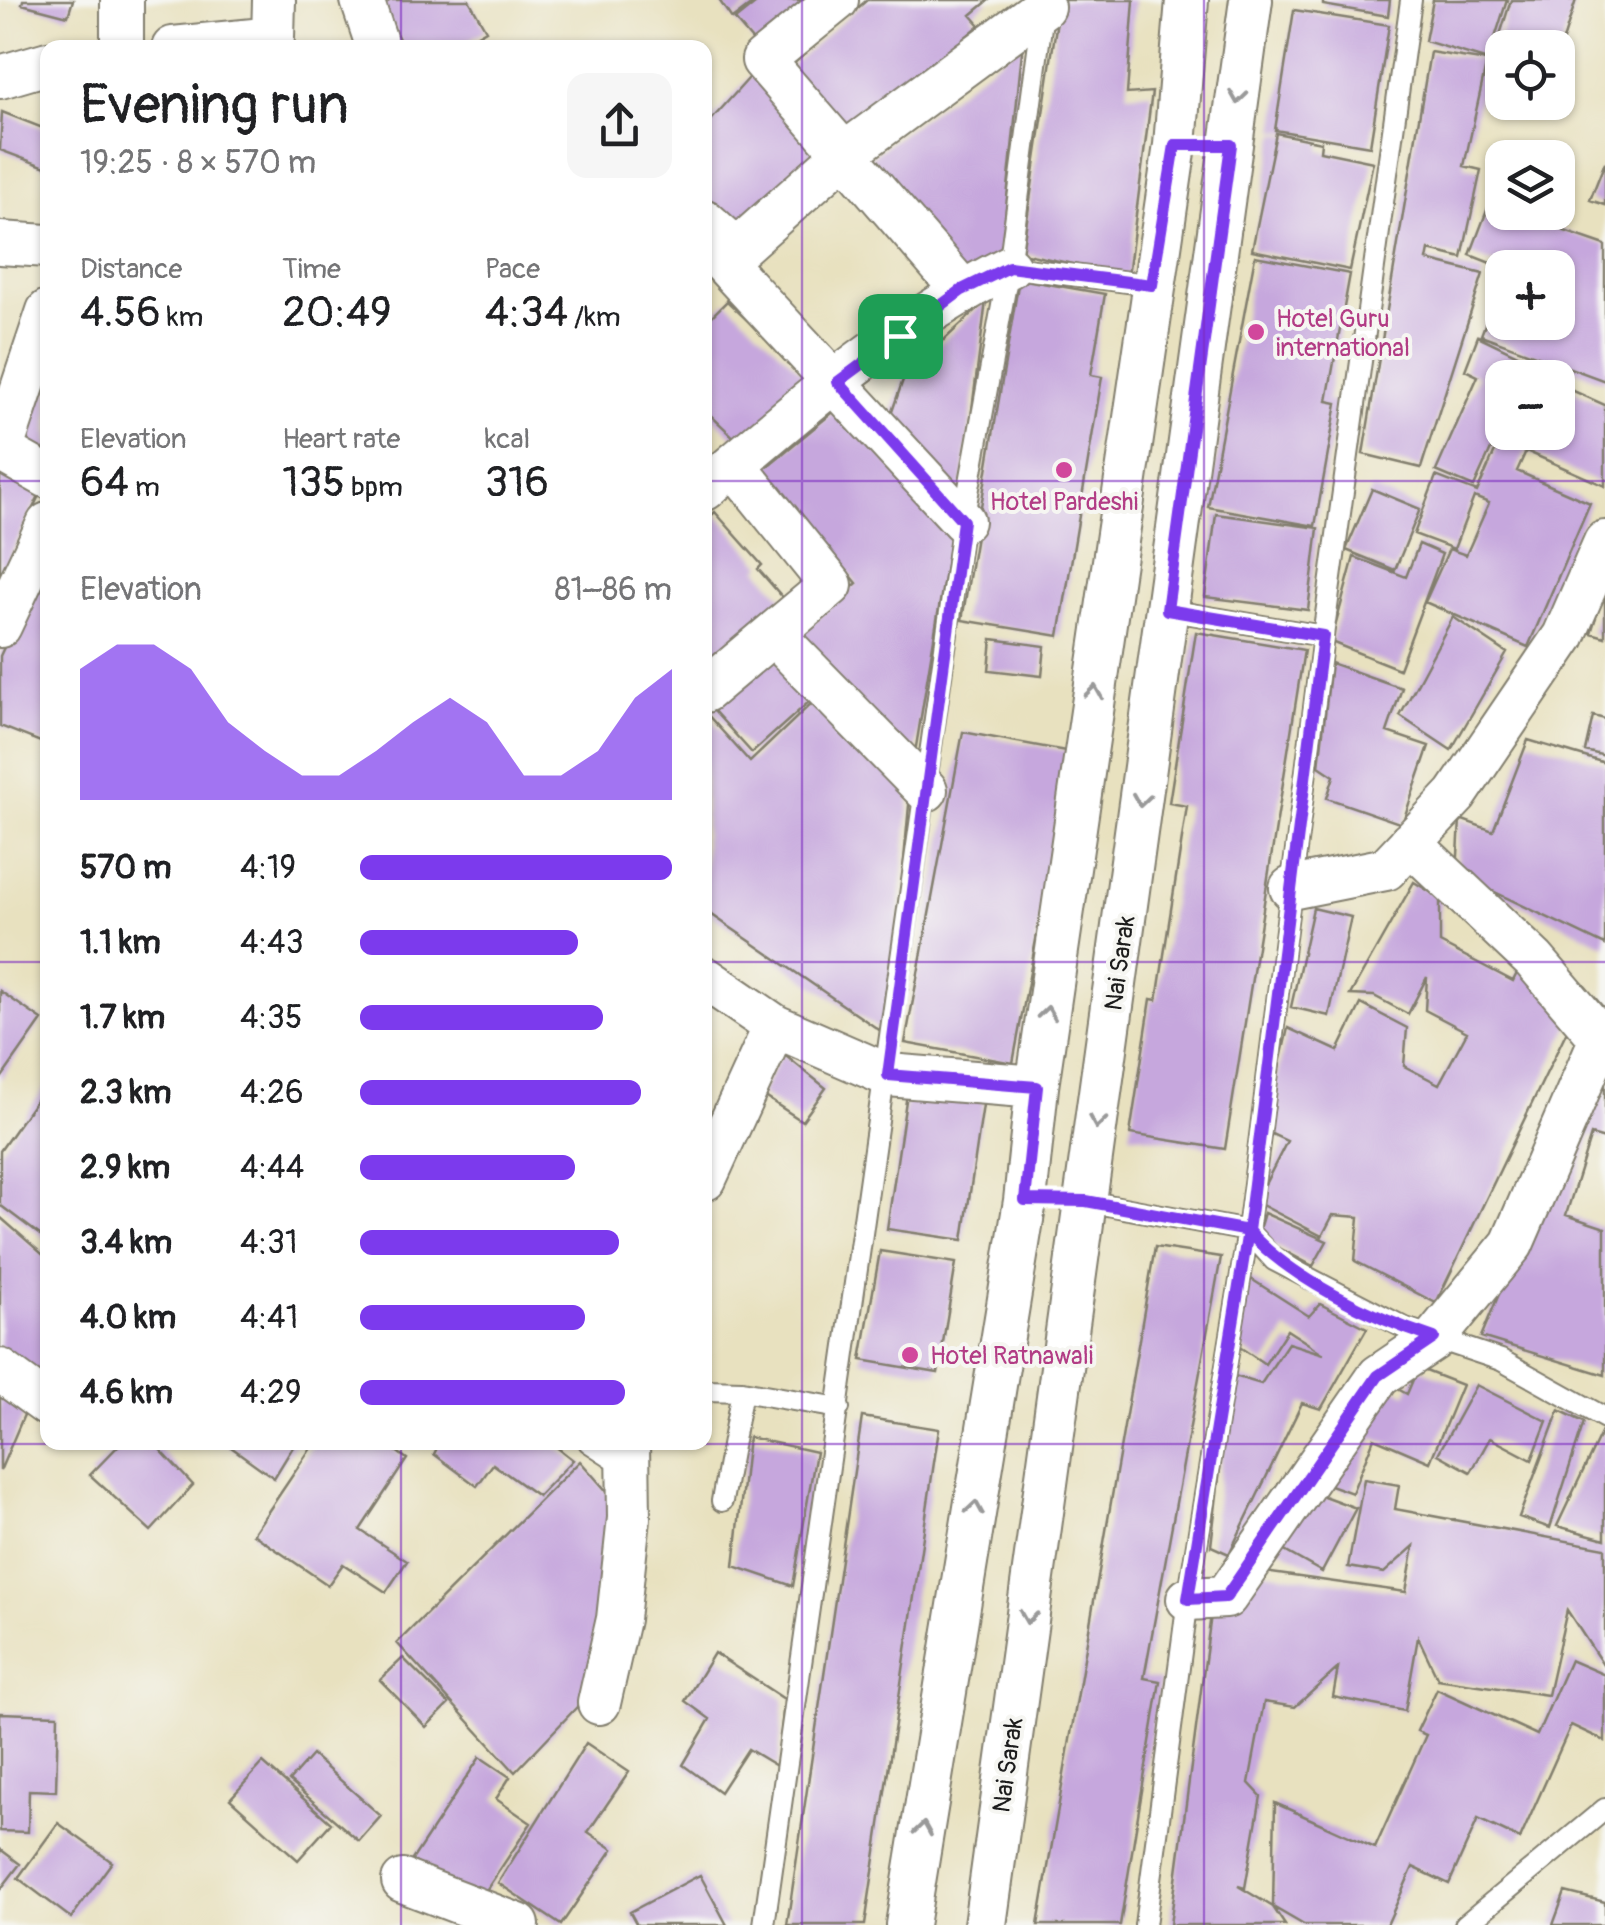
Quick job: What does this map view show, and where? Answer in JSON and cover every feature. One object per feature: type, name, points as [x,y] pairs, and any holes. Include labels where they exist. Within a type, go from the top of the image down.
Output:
[{"type":"street","points":[[122,0],[122,40]]},
{"type":"street","points":[[253,40],[273,38],[274,0]]},
{"type":"street","points":[[362,0],[375,40]]},
{"type":"street","points":[[836,0],[763,60],[962,290]]},
{"type":"street","points":[[907,1925],[1025,1200],[1037,1087],[1175,145],[1188,0]]},
{"type":"street","name":"Nai Sarak","points":[[985,1925],[1252,0]]},
{"type":"street","points":[[963,521],[724,262],[720,235],[844,154],[1044,4]]},
{"type":"street","points":[[0,78],[40,66]]},
{"type":"street","points":[[1175,145],[1231,145]]},
{"type":"street","points":[[0,243],[40,246]]},
{"type":"street","points":[[712,685],[831,584],[720,477],[838,382],[962,290],[1009,267]]},
{"type":"street","points":[[40,335],[1,451],[40,473]]},
{"type":"street","points":[[0,626],[40,541]]},
{"type":"street","points":[[1292,888],[1386,869],[1456,794],[1564,636],[1605,542]]},
{"type":"street","points":[[774,636],[926,790]]},
{"type":"street","points":[[1188,1599],[1226,1597],[1378,1376],[1434,1338],[1512,1244],[1603,1033],[1534,960],[1410,844]]},
{"type":"street","points":[[712,983],[775,1026],[888,1075],[1037,1087]]},
{"type":"street","points":[[712,1164],[775,1026]]},
{"type":"street","points":[[1025,1200],[1086,1201]]},
{"type":"street","points":[[0,1370],[40,1399]]},
{"type":"street","points":[[599,1704],[618,1619],[629,1518],[627,1454]]},
{"type":"street","points":[[403,1881],[518,1925]]},
{"type":"lane","points":[[1145,1925],[1188,1599],[1248,1231],[1323,636],[1410,0]]},
{"type":"lane","points":[[764,1925],[888,1075],[963,521],[1009,267],[1044,4]]},
{"type":"lane","points":[[1009,267],[1152,285]]},
{"type":"lane","points":[[1167,610],[1323,636]]},
{"type":"lane","points":[[1086,1201],[1248,1231],[1274,1260],[1405,1328],[1502,1360],[1605,1418]]},
{"type":"lane","points":[[712,1390],[742,1391],[839,1408]]},
{"type":"lane","points":[[722,1501],[742,1391]]},
{"type":"lane","points":[[1465,1925],[1605,1809]]},
{"type":"building","points":[[23,0],[73,0],[68,16],[22,4]]},
{"type":"building","points":[[391,0],[469,0],[486,30],[469,40],[400,40],[381,6]]},
{"type":"building","points":[[719,0],[757,0],[732,19]]},
{"type":"building","points":[[760,0],[829,0],[763,53],[735,20]]},
{"type":"building","points":[[867,0],[989,0],[971,15],[980,25],[846,136],[784,72]]},
{"type":"building","points":[[1060,0],[1134,0],[1127,94],[1152,92],[1128,276],[1022,253]]},
{"type":"building","points":[[1323,0],[1390,0],[1388,16],[1323,5]]},
{"type":"building","points":[[1433,0],[1507,0],[1498,30],[1485,30],[1485,59],[1425,41]]},
{"type":"building","points":[[1511,0],[1576,0],[1566,30],[1502,30]]},
{"type":"building","points":[[1294,10],[1389,25],[1370,146],[1275,130]]},
{"type":"building","points":[[1023,42],[1001,256],[962,282],[865,162]]},
{"type":"building","points":[[1430,52],[1485,61],[1464,166],[1481,170],[1462,258],[1429,250],[1427,260],[1483,274],[1421,468],[1363,454]]},
{"type":"building","points":[[757,69],[831,148],[741,233],[712,210],[712,119]]},
{"type":"building","points":[[2,112],[40,127],[40,165],[0,150]]},
{"type":"building","points":[[1276,133],[1321,142],[1320,151],[1373,162],[1350,270],[1252,250]]},
{"type":"building","points":[[1605,162],[1605,205],[1590,200]]},
{"type":"building","points":[[1485,216],[1485,230],[1562,230],[1605,245],[1605,381],[1575,370],[1575,360],[1548,360],[1494,340],[1575,340],[1575,250],[1485,250],[1485,261],[1470,255]]},
{"type":"building","points":[[1255,256],[1350,274],[1327,401],[1337,403],[1315,526],[1208,507]]},
{"type":"building","points":[[1019,279],[1105,294],[1091,375],[1102,377],[1059,636],[962,620]]},
{"type":"building","points":[[727,301],[808,378],[743,446],[712,417],[712,316]]},
{"type":"building","points":[[986,301],[961,495],[887,426],[904,377]]},
{"type":"building","points":[[1478,336],[1524,358],[1485,360],[1485,450],[1491,450],[1474,487],[1436,471],[1478,376],[1465,370]]},
{"type":"building","points":[[40,381],[40,463],[9,449]]},
{"type":"building","points":[[1575,392],[1605,405],[1605,486],[1526,451],[1517,471],[1590,503],[1528,647],[1425,602],[1449,549],[1466,555],[1489,503],[1474,497],[1454,549],[1414,534],[1436,476],[1477,492],[1496,450],[1575,450]]},
{"type":"building","points":[[837,409],[952,529],[913,765],[792,641],[857,583],[764,469]]},
{"type":"building","points":[[0,462],[40,481],[40,493],[0,577]]},
{"type":"building","points":[[1372,489],[1420,509],[1395,570],[1346,550]]},
{"type":"building","points":[[715,512],[762,565],[758,569],[791,607],[712,676]]},
{"type":"building","points":[[1216,514],[1318,528],[1308,610],[1205,597]]},
{"type":"building","points":[[1419,544],[1442,554],[1399,669],[1331,642],[1354,557],[1406,577]]},
{"type":"building","points":[[40,569],[40,742],[0,726],[0,656]]},
{"type":"building","points":[[1605,588],[1605,637],[1591,633]]},
{"type":"building","points":[[1453,617],[1507,653],[1451,750],[1400,716]]},
{"type":"building","points":[[1196,632],[1304,650],[1225,1149],[1130,1134],[1151,999],[1157,1000],[1187,806],[1169,803]]},
{"type":"building","points":[[992,639],[1045,646],[1042,676],[989,670]]},
{"type":"building","points":[[766,647],[811,700],[752,753],[712,709],[712,695]]},
{"type":"building","points":[[1331,663],[1402,688],[1387,732],[1429,746],[1402,824],[1327,798],[1334,776],[1319,766]]},
{"type":"building","points":[[816,699],[911,783],[888,1036],[712,915],[712,720],[750,762]]},
{"type":"building","points":[[1593,716],[1605,719],[1605,756],[1585,751]]},
{"type":"building","points":[[963,732],[1071,752],[1013,1063],[905,1043]]},
{"type":"building","points":[[1528,740],[1605,763],[1605,945],[1457,874],[1460,819],[1493,831]]},
{"type":"building","points":[[1414,882],[1440,898],[1440,943],[1513,981],[1525,957],[1572,1020],[1436,1303],[1355,1261],[1359,1217],[1333,1215],[1322,1236],[1256,1202],[1287,1141],[1265,1131],[1288,1028],[1338,1051],[1361,1004],[1407,1028],[1404,1066],[1439,1084],[1467,1032],[1425,1010],[1427,977],[1408,1014],[1374,996],[1350,995]]},
{"type":"building","points":[[1313,908],[1351,917],[1329,1016],[1291,1007]]},
{"type":"building","points":[[0,991],[40,1019],[40,1023],[0,1080]]},
{"type":"building","points":[[782,1053],[826,1088],[802,1121],[761,1094]]},
{"type":"building","points":[[1600,1054],[1605,1055],[1605,1139],[1591,1135],[1566,1215],[1605,1228],[1605,1375],[1481,1337]]},
{"type":"building","points":[[908,1087],[984,1098],[963,1240],[887,1229]]},
{"type":"building","points":[[40,1094],[40,1235],[0,1205],[0,1151]]},
{"type":"building","points":[[1264,1213],[1327,1241],[1313,1266],[1257,1236]]},
{"type":"building","points":[[0,1217],[40,1252],[40,1382],[0,1354]]},
{"type":"building","points":[[1155,1247],[1221,1257],[1144,1678],[1160,1681],[1120,1925],[1038,1925]]},
{"type":"building","points":[[880,1251],[956,1263],[938,1373],[861,1360]]},
{"type":"building","points":[[1248,1277],[1309,1316],[1320,1304],[1367,1328],[1321,1409],[1302,1403],[1229,1554],[1211,1546],[1231,1375],[1261,1384],[1288,1343],[1324,1354],[1287,1330],[1265,1364],[1235,1344]]},
{"type":"building","points":[[1418,1368],[1462,1385],[1430,1462],[1374,1438],[1352,1493],[1319,1481],[1383,1381],[1407,1394]]},
{"type":"building","points":[[0,1384],[29,1403],[0,1471]]},
{"type":"building","points":[[1476,1385],[1547,1421],[1532,1460],[1490,1438],[1471,1472],[1438,1454]]},
{"type":"building","points":[[1559,1410],[1584,1422],[1550,1528],[1519,1517]]},
{"type":"building","points":[[862,1417],[939,1429],[865,1925],[787,1925]]},
{"type":"building","points":[[1602,1431],[1605,1433],[1605,1539],[1557,1526]]},
{"type":"building","points":[[748,1437],[816,1452],[793,1586],[734,1566]]},
{"type":"building","points":[[114,1450],[160,1450],[193,1485],[151,1531],[90,1475]]},
{"type":"building","points":[[235,1450],[291,1450],[274,1478]]},
{"type":"building","points":[[310,1450],[395,1450],[407,1459],[360,1530],[407,1561],[386,1592],[343,1564],[328,1585],[253,1534]]},
{"type":"building","points":[[436,1450],[560,1450],[573,1460],[538,1496],[493,1464],[477,1486],[434,1454]]},
{"type":"building","points":[[580,1461],[624,1511],[594,1689],[515,1772],[397,1643]]},
{"type":"building","points":[[1364,1479],[1399,1485],[1395,1509],[1605,1548],[1605,1668],[1567,1610],[1548,1695],[1438,1679],[1418,1637],[1405,1711],[1333,1697],[1338,1668],[1295,1707],[1264,1702],[1249,1783],[1261,1796],[1245,1888],[1238,1886],[1273,1907],[1285,1925],[1170,1925],[1212,1607],[1258,1571],[1406,1592],[1414,1546],[1384,1573],[1348,1567]]},
{"type":"building","points":[[1310,1491],[1356,1508],[1322,1572],[1274,1545]]},
{"type":"building","points":[[714,1653],[784,1699],[778,1767],[748,1749],[720,1792],[683,1765],[710,1719],[685,1701]]},
{"type":"building","points":[[403,1658],[449,1704],[426,1727],[380,1680]]},
{"type":"building","points":[[1570,1660],[1605,1675],[1605,1741],[1571,1725],[1520,1839],[1478,1819],[1449,1884],[1413,1867],[1387,1925],[1304,1925],[1273,1907],[1275,1803],[1375,1848],[1426,1735],[1417,1731],[1437,1689],[1537,1735]]},
{"type":"building","points":[[0,1713],[58,1715],[56,1791],[29,1790],[28,1832],[0,1831]]},
{"type":"building","points":[[586,1743],[629,1772],[588,1832],[613,1849],[561,1925],[498,1883]]},
{"type":"building","points":[[312,1755],[381,1816],[359,1841],[289,1781]]},
{"type":"building","points":[[480,1757],[510,1777],[496,1799],[531,1823],[477,1904],[412,1860]]},
{"type":"building","points":[[263,1763],[331,1823],[298,1860],[230,1799]]},
{"type":"building","points":[[58,1823],[112,1862],[71,1918],[18,1878]]},
{"type":"building","points":[[0,1849],[20,1864],[0,1890]]},
{"type":"building","points":[[700,1875],[727,1925],[637,1925],[630,1912]]},
{"type":"building","points":[[1565,1892],[1605,1902],[1605,1925],[1553,1925]]},
{"type":"place","name":"Hotel Guru international","points":[[1256,332]]},
{"type":"place","name":"Hotel Pardeshi","points":[[1064,470]]},
{"type":"place","name":"Hotel Ratnawali","points":[[910,1355]]},
{"type":"route","points":[[900,336],[838,382],[963,521],[888,1075],[1037,1087],[1025,1200],[1086,1201],[1248,1231],[1188,1599],[1226,1597],[1378,1376],[1434,1338],[1405,1328],[1274,1260],[1248,1231],[1323,636],[1167,610],[1231,145],[1175,145],[1152,285],[1009,267],[962,290],[900,336]]}]
